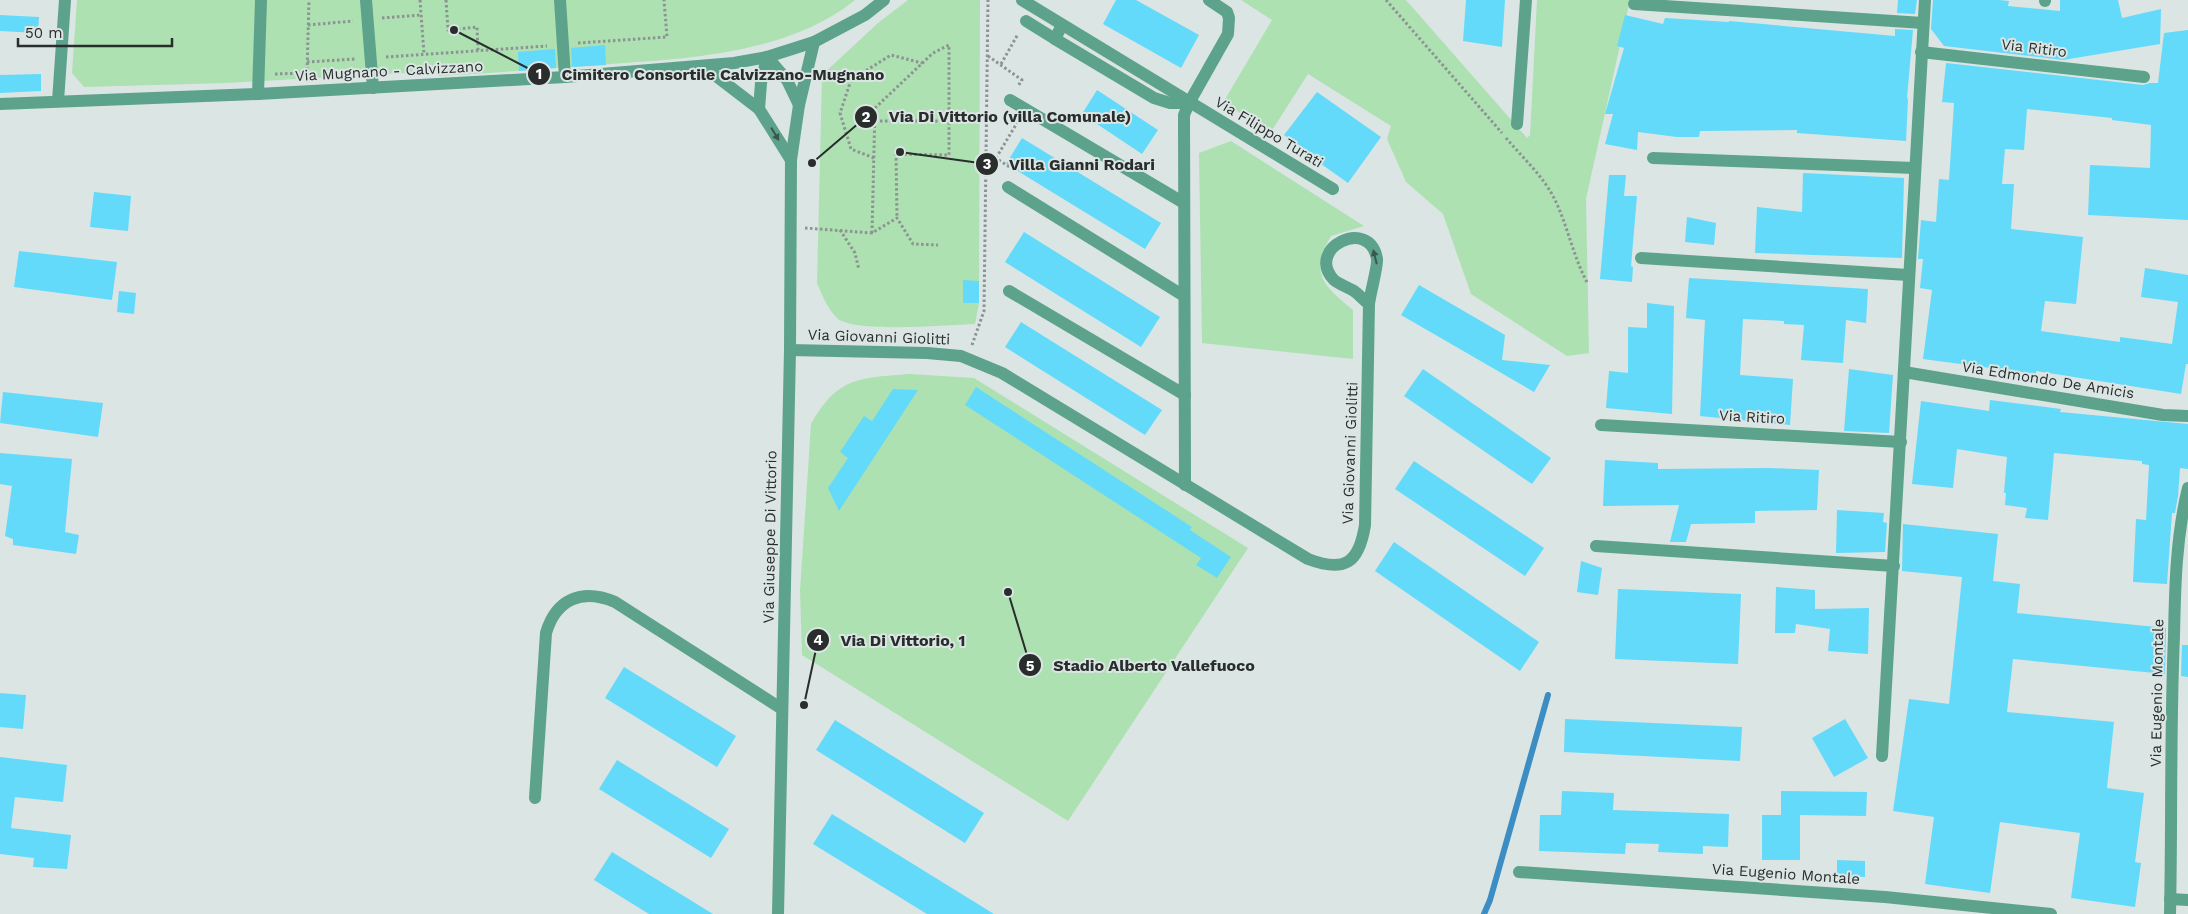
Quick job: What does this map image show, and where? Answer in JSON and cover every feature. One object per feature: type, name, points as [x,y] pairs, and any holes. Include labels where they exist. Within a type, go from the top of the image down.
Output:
[{"type":"street","points":[[58,101],[65,0]]},
{"type":"street","points":[[258,94],[262,0]]},
{"type":"street","points":[[366,0],[373,88]]},
{"type":"street","points":[[560,0],[565,78]]},
{"type":"street","name":"Via Mugnano - Calvizzano","points":[[0,108],[58,101],[258,94],[565,78],[703,66],[767,57],[814,42],[865,14],[884,0]]},
{"type":"street","name":"Via Filippo Turati","points":[[1022,0],[1188,103],[1333,189]]},
{"type":"street","points":[[1185,486],[1184,125],[1188,103],[1228,34],[1229,18],[1227,12],[1209,0]]},
{"type":"street","points":[[1518,124],[1526,0]]},
{"type":"street","points":[[1882,756],[1901,442],[1908,275],[1924,0]]},
{"type":"street","points":[[1634,4],[1923,23]]},
{"type":"street","name":"Via Filippo Turati","points":[[1026,21],[1154,98],[1170,103],[1188,103]]},
{"type":"street","points":[[1055,39],[1062,25]]},
{"type":"street","name":"Via Giuseppe Di Vittorio","points":[[778,914],[790,350],[791,160],[799,105],[814,42]]},
{"type":"street","name":"Via Ritiro","points":[[1921,52],[2144,77]]},
{"type":"street","points":[[767,57],[786,80],[799,105]]},
{"type":"street","points":[[759,109],[767,57]]},
{"type":"street","points":[[703,66],[759,109],[791,160]]},
{"type":"street","points":[[1010,100],[1184,203]]},
{"type":"street","points":[[1653,158],[1914,168]]},
{"type":"street","points":[[1008,187],[1184,296]]},
{"type":"street","name":"Via Giovanni Giolitti","points":[[790,350],[927,353],[967,358],[1002,373],[1185,486],[1308,559],[1321,564],[1340,564],[1349,562],[1358,554],[1365,525],[1369,304],[1377,258],[1374,250],[1362,240],[1344,239],[1331,250],[1327,265],[1330,273],[1335,280],[1357,293],[1369,304]]},
{"type":"street","points":[[1641,258],[1908,275]]},
{"type":"street","points":[[1008,291],[1185,395]]},
{"type":"street","name":"Via Edmondo De Amicis","points":[[1904,372],[2163,415],[2188,416]]},
{"type":"street","name":"Via Ritiro","points":[[1601,425],[1901,442]]},
{"type":"street","name":"Via Eugenio Montale","points":[[2170,914],[2172,672],[2177,547],[2188,488]]},
{"type":"street","points":[[1596,546],[1894,566]]},
{"type":"street","points":[[535,798],[546,633],[550,619],[558,608],[570,600],[593,595],[614,602],[782,709]]},
{"type":"street","name":"Via Eugenio Montale","points":[[1519,872],[1885,897],[2051,914]]},
{"type":"street","points":[[2170,899],[2188,900]]},
{"type":"path","points":[[258,75],[307,73],[309,0]]},
{"type":"path","points":[[420,0],[424,54]]},
{"type":"path","points":[[446,0],[448,30],[477,28],[478,50]]},
{"type":"path","points":[[307,62],[668,37],[664,0]]},
{"type":"path","name":"Via Giovanni Giolitti","points":[[967,358],[984,311],[988,0]]},
{"type":"path","points":[[1386,0],[1549,188],[1561,212],[1579,267],[1588,284]]},
{"type":"path","points":[[1001,64],[1026,21]]},
{"type":"path","points":[[872,233],[875,108],[933,53],[949,45],[949,155],[896,154],[897,218],[913,244],[938,245]]},
{"type":"path","points":[[874,158],[851,149],[840,112],[851,80],[891,55],[922,63]]},
{"type":"path","points":[[988,56],[1022,80],[1010,100]]},
{"type":"path","points":[[996,158],[1025,110]]},
{"type":"path","points":[[874,121],[973,121]]},
{"type":"path","points":[[986,152],[1017,172],[1008,187]]},
{"type":"path","points":[[792,228],[839,229],[872,233],[897,218]]},
{"type":"path","points":[[839,229],[856,253],[859,270]]},
{"type":"green space","points":[[77,0],[855,0],[828,18],[798,33],[733,51],[664,60],[439,76],[439,71],[227,83],[84,87],[72,73]]},
{"type":"green space","points":[[908,0],[980,0],[979,303],[975,324],[883,327],[849,323],[838,319],[831,311],[817,283],[822,75],[878,23]]},
{"type":"green space","points":[[1241,0],[1406,0],[1527,138],[1530,135],[1537,0],[1630,0],[1586,199],[1589,353],[1567,356],[1471,294],[1443,214],[1406,182],[1387,139],[1391,126],[1308,74],[1269,135],[1224,101],[1272,20]]},
{"type":"green space","points":[[1231,141],[1364,226],[1331,236],[1324,249],[1320,270],[1327,286],[1353,310],[1353,359],[1202,343],[1199,153]]},
{"type":"green space","points":[[910,374],[974,378],[1248,548],[1068,821],[802,655],[800,591],[811,424],[831,396],[852,382],[877,377]]},
{"type":"building","points":[[1116,0],[1136,0],[1199,35],[1181,68],[1103,24]]},
{"type":"building","points":[[1466,0],[1505,0],[1502,47],[1463,41]]},
{"type":"building","points":[[1898,0],[1917,0],[1915,14],[1897,13]]},
{"type":"building","points":[[1933,0],[1999,0],[2009,1],[2008,6],[2060,11],[2060,0],[2118,0],[2122,18],[2161,9],[2160,44],[2063,60],[1944,46],[1931,29]]},
{"type":"building","points":[[0,15],[39,17],[38,33],[0,31]]},
{"type":"building","points":[[1625,15],[1663,24],[1665,18],[1729,21],[1895,36],[1895,29],[1913,30],[1907,98],[1906,141],[1797,133],[1797,130],[1700,131],[1699,137],[1677,137],[1638,132],[1637,150],[1605,144],[1613,114],[1605,114],[1624,48],[1617,46]]},
{"type":"building","points":[[2188,30],[2188,220],[2088,215],[2090,165],[2150,168],[2151,125],[2112,120],[2112,118],[2027,109],[2024,150],[2005,149],[2002,184],[2014,184],[2011,229],[2083,237],[2076,304],[2045,301],[2041,331],[2120,342],[2120,337],[2172,344],[2178,302],[2141,297],[2145,268],[2188,275],[2188,364],[2186,364],[2181,394],[2036,371],[2036,374],[1923,359],[1932,290],[1920,288],[1923,259],[1918,259],[1921,220],[1936,222],[1939,179],[1949,180],[1954,103],[1942,102],[1946,63],[2143,85],[2158,83],[2164,33]]},
{"type":"building","points":[[605,45],[606,65],[572,67],[571,48]]},
{"type":"building","points":[[555,49],[556,68],[519,71],[518,52]]},
{"type":"building","points":[[41,74],[41,91],[0,93],[0,75]]},
{"type":"building","points":[[1097,90],[1158,130],[1142,154],[1082,114]]},
{"type":"building","points":[[1317,92],[1381,137],[1348,183],[1310,156],[1311,153],[1284,135]]},
{"type":"building","points":[[1022,138],[1161,223],[1145,249],[1006,164]]},
{"type":"building","points":[[1803,173],[1904,178],[1902,258],[1755,253],[1757,207],[1802,212]]},
{"type":"building","points":[[1609,175],[1626,175],[1624,196],[1637,196],[1631,266],[1633,267],[1632,282],[1600,279]]},
{"type":"building","points":[[94,192],[131,196],[128,231],[90,227]]},
{"type":"building","points":[[1687,217],[1716,223],[1714,245],[1685,242]]},
{"type":"building","points":[[1024,232],[1160,317],[1141,347],[1005,262]]},
{"type":"building","points":[[19,251],[117,262],[112,300],[14,287]]},
{"type":"building","points":[[1689,278],[1868,289],[1866,323],[1846,320],[1843,363],[1801,360],[1804,325],[1784,324],[1784,321],[1743,319],[1740,375],[1793,379],[1790,425],[1700,416],[1705,320],[1686,318]]},
{"type":"building","points":[[963,280],[979,281],[979,303],[963,303]]},
{"type":"building","points":[[1419,285],[1505,335],[1502,360],[1550,365],[1534,392],[1401,315]]},
{"type":"building","points":[[119,291],[136,293],[134,314],[117,312]]},
{"type":"building","points":[[1647,303],[1674,306],[1672,414],[1606,408],[1609,371],[1628,373],[1628,327],[1647,328]]},
{"type":"building","points":[[1021,322],[1162,410],[1145,435],[1005,347]]},
{"type":"building","points":[[1423,369],[1551,458],[1532,484],[1404,396]]},
{"type":"building","points":[[1849,369],[1893,375],[1889,433],[1844,431]]},
{"type":"building","points":[[976,387],[1192,527],[1190,530],[1231,557],[1217,578],[1196,565],[1201,558],[965,405]]},
{"type":"building","points":[[893,389],[918,390],[839,511],[828,488],[848,458],[840,452],[864,416],[872,421]]},
{"type":"building","points":[[3,392],[103,403],[98,437],[0,423]]},
{"type":"building","points":[[1990,400],[2061,409],[2060,412],[2188,424],[2188,469],[2180,468],[2175,513],[2172,513],[2167,584],[2133,582],[2136,519],[2146,520],[2149,465],[2142,464],[2142,461],[2054,453],[2048,520],[2025,518],[2027,508],[2005,505],[2007,457],[1957,449],[1953,488],[1912,484],[1921,401],[1989,411]]},
{"type":"building","points":[[0,453],[72,459],[65,532],[79,535],[76,554],[13,545],[13,539],[5,536],[12,486],[0,484]]},
{"type":"building","points":[[1605,460],[1658,463],[1658,469],[1770,468],[1819,470],[1817,510],[1755,511],[1755,523],[1691,524],[1686,542],[1670,542],[1679,505],[1603,506]]},
{"type":"building","points":[[1414,461],[1544,548],[1525,576],[1395,489]]},
{"type":"building","points":[[1837,510],[1884,513],[1883,522],[1887,523],[1885,552],[1836,553]]},
{"type":"building","points":[[1903,524],[1998,534],[1993,581],[2020,584],[2017,613],[2166,628],[2165,674],[2013,659],[2007,712],[2114,722],[2107,788],[2144,793],[2135,862],[2141,863],[2135,907],[2071,898],[2080,833],[2000,822],[1990,893],[1925,884],[1934,817],[1893,811],[1909,699],[1949,704],[1962,577],[1902,571]]},
{"type":"building","points":[[1394,542],[1539,642],[1520,671],[1375,571]]},
{"type":"building","points":[[1581,561],[1602,568],[1598,595],[1577,592]]},
{"type":"building","points":[[1776,587],[1815,590],[1815,609],[1869,608],[1868,654],[1828,651],[1830,629],[1796,624],[1795,633],[1775,633]]},
{"type":"building","points":[[1618,589],[1741,594],[1738,664],[1615,659]]},
{"type":"building","points":[[2182,645],[2188,645],[2188,677],[2181,676]]},
{"type":"building","points":[[624,667],[736,736],[717,767],[605,698]]},
{"type":"building","points":[[0,693],[26,695],[23,729],[0,727]]},
{"type":"building","points":[[1565,719],[1742,727],[1740,761],[1564,752]]},
{"type":"building","points":[[1845,719],[1868,758],[1834,777],[1812,738]]},
{"type":"building","points":[[835,720],[984,813],[965,843],[816,750]]},
{"type":"building","points":[[0,757],[67,765],[63,802],[15,797],[11,828],[71,835],[67,869],[33,867],[34,858],[0,854]]},
{"type":"building","points":[[617,760],[729,829],[711,858],[599,789]]},
{"type":"building","points":[[1562,791],[1614,793],[1613,810],[1729,814],[1728,847],[1703,846],[1703,854],[1658,852],[1659,844],[1626,843],[1625,854],[1539,851],[1540,815],[1561,815]]},
{"type":"building","points":[[1781,791],[1867,792],[1866,816],[1800,815],[1800,860],[1762,860],[1762,815],[1781,815]]},
{"type":"building","points":[[832,814],[994,914],[927,914],[813,844]]},
{"type":"building","points":[[612,852],[713,914],[649,914],[594,880]]},
{"type":"building","points":[[1837,860],[1865,861],[1865,877],[1837,876]]},
{"type":"waterway","points":[[1484,914],[1490,900],[1548,695]]},
{"type":"place","name":"Cimitero Consortile Calvizzano-Mugnano","points":[[454,30]]},
{"type":"place","name":"Villa Gianni Rodari","points":[[900,152]]},
{"type":"place","name":"Via Di Vittorio (villa Comunale)","points":[[812,163]]},
{"type":"place","name":"Stadio Alberto Vallefuoco","points":[[1008,592]]},
{"type":"place","name":"Via Di Vittorio, 1","points":[[804,705]]}]
